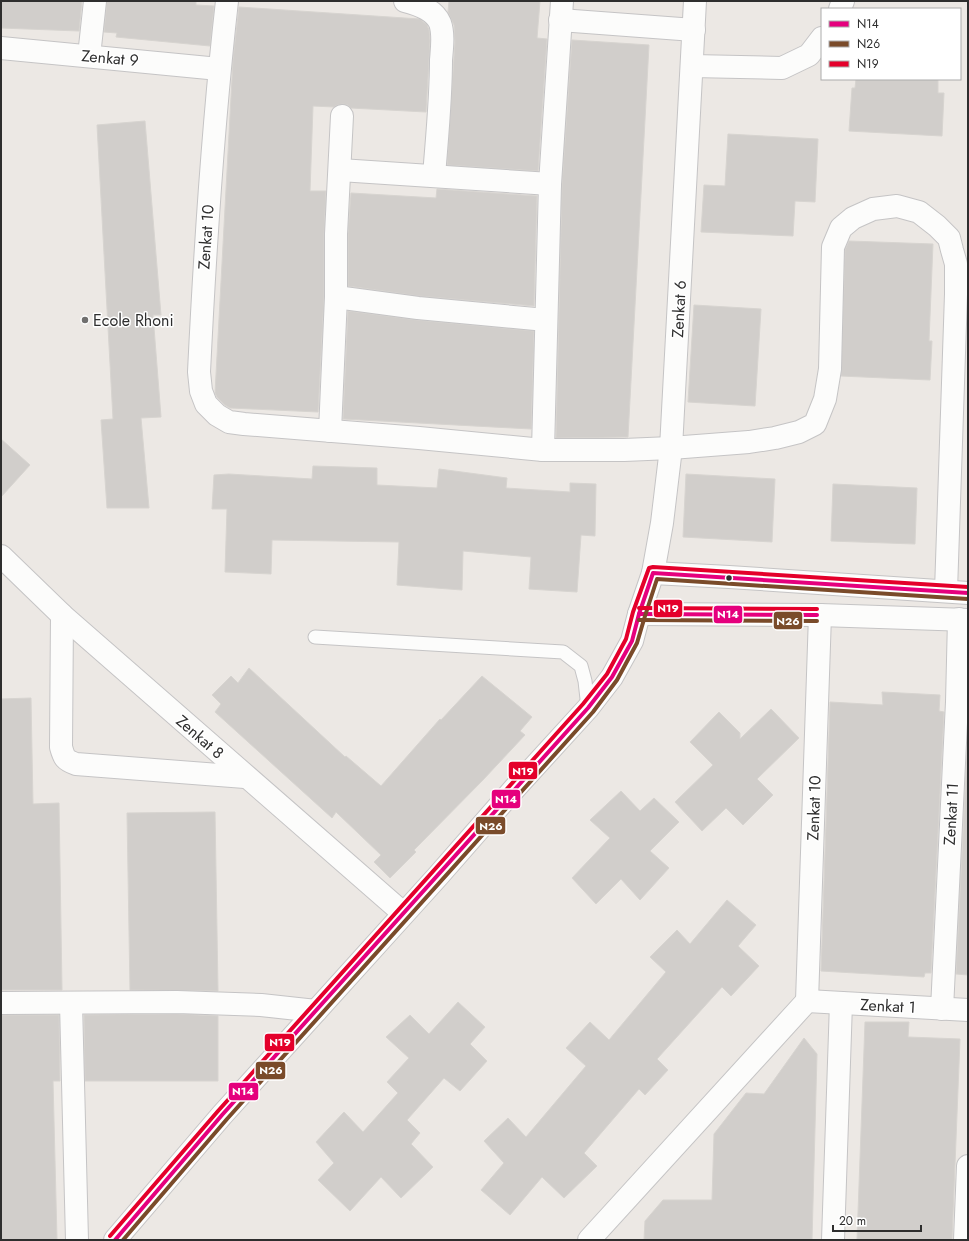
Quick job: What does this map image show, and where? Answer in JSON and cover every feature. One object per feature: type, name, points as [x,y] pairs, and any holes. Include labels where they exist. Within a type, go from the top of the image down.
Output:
[{"type":"street","points":[[89,56],[95,1]]},
{"type":"street","name":"Zenkat 10","points":[[227,1],[219,69],[205,245],[199,372],[201,391],[206,404],[217,415],[230,422],[268,427],[419,438],[543,450],[624,450],[671,448],[749,442],[799,432],[815,424],[825,399],[830,369],[834,248],[841,228],[853,218],[873,209],[897,206],[919,212],[938,226],[949,238],[956,264],[955,333],[959,453],[946,591]]},
{"type":"street","points":[[405,1],[421,5],[428,10],[440,22],[442,34],[441,78],[434,176]]},
{"type":"street","name":"Zenkat 6","points":[[115,1240],[222,1115],[588,708],[612,677],[632,641],[639,614],[653,573],[662,523],[671,448],[695,1]]},
{"type":"street","points":[[543,450],[550,184],[561,10],[694,30]]},
{"type":"street","points":[[692,66],[782,68],[809,55],[821,39]]},
{"type":"street","name":"Zenkat 9","points":[[1,48],[219,69]]},
{"type":"street","points":[[330,431],[336,298],[336,234],[342,116]]},
{"type":"street","points":[[340,170],[550,184]]},
{"type":"street","points":[[336,298],[418,308],[546,320]]},
{"type":"street","name":"Zenkat 8","points":[[1,556],[62,615],[403,914]]},
{"type":"street","points":[[653,573],[968,593]]},
{"type":"street","points":[[639,614],[820,615],[964,620]]},
{"type":"street","points":[[62,615],[61,747],[64,757],[68,761],[76,764],[245,777]]},
{"type":"street","name":"Zenkat 10","points":[[807,1001],[820,615]]},
{"type":"street","name":"Zenkat 11","points":[[942,1008],[957,702],[964,620]]},
{"type":"street","points":[[588,1240],[807,1001]]},
{"type":"street","name":"Zenkat 1","points":[[807,1001],[968,1010]]},
{"type":"street","points":[[1,1003],[178,1002],[261,1005],[316,1011]]},
{"type":"street","points":[[71,1003],[77,1240]]},
{"type":"street","points":[[833,1240],[841,1003]]},
{"type":"street","points":[[965,1240],[968,1166]]},
{"type":"lane","points":[[315,637],[563,652],[581,666],[585,681],[588,708]]},
{"type":"building","points":[[1,1],[82,1],[79,31],[1,28]]},
{"type":"building","points":[[107,1],[196,1],[196,5],[214,6],[210,46],[116,37],[117,33],[104,32]]},
{"type":"building","points":[[449,1],[540,1],[537,38],[547,39],[538,171],[447,165],[455,42],[454,25],[448,12]]},
{"type":"building","points":[[239,7],[420,19],[427,25],[429,30],[430,41],[426,112],[351,108],[348,105],[343,104],[334,107],[313,106],[310,191],[326,191],[324,233],[324,297],[318,412],[230,408],[217,397],[215,393],[233,60]]},
{"type":"building","points":[[572,40],[649,45],[628,437],[556,438],[562,185]]},
{"type":"building","points":[[856,80],[938,80],[938,93],[944,93],[942,136],[849,131],[852,88],[855,88]]},
{"type":"building","points":[[145,121],[161,315],[153,315],[161,417],[141,418],[149,508],[107,508],[101,420],[113,419],[97,125]]},
{"type":"building","points":[[728,134],[818,139],[815,202],[795,201],[793,236],[701,232],[704,185],[725,186]]},
{"type":"building","points":[[437,189],[537,196],[534,306],[419,296],[348,286],[348,234],[351,193],[436,198]]},
{"type":"building","points":[[849,241],[933,244],[929,341],[932,341],[930,380],[841,376],[845,250]]},
{"type":"building","points":[[694,305],[761,309],[755,406],[688,402]]},
{"type":"building","points":[[348,311],[417,320],[534,331],[531,429],[343,419]]},
{"type":"building","points":[[1,439],[30,465],[1,497]]},
{"type":"building","points":[[313,466],[377,468],[377,485],[437,488],[439,469],[507,478],[506,488],[570,492],[570,483],[596,484],[595,536],[581,535],[577,592],[529,589],[531,557],[463,551],[462,590],[397,585],[399,542],[272,540],[271,574],[225,572],[227,509],[212,509],[214,475],[229,474],[312,479]]},
{"type":"building","points":[[686,474],[775,479],[772,542],[683,537]]},
{"type":"building","points":[[833,484],[917,488],[915,544],[831,541]]},
{"type":"building","points":[[249,668],[345,757],[346,756],[381,786],[440,719],[441,720],[482,676],[532,717],[520,731],[525,735],[414,850],[416,852],[390,878],[374,862],[381,855],[336,812],[332,818],[215,712],[221,704],[212,695],[231,676],[238,683]]},
{"type":"building","points":[[882,692],[940,695],[939,711],[944,712],[931,973],[925,973],[924,977],[821,971],[830,702],[883,705]]},
{"type":"building","points":[[31,698],[33,804],[59,803],[62,990],[1,990],[1,699]]},
{"type":"building","points":[[771,709],[799,738],[757,779],[773,795],[743,825],[726,808],[702,831],[675,802],[713,765],[690,742],[719,712],[740,733],[740,739]]},
{"type":"building","points":[[968,733],[968,975],[956,974]]},
{"type":"building","points":[[621,791],[640,811],[654,798],[679,822],[650,851],[669,868],[640,900],[621,879],[596,904],[572,878],[610,838],[590,820]]},
{"type":"building","points":[[215,812],[218,991],[130,990],[127,813]]},
{"type":"building","points":[[727,900],[756,925],[738,946],[759,966],[731,996],[722,987],[657,1059],[668,1070],[645,1095],[639,1089],[584,1153],[597,1166],[564,1198],[542,1177],[510,1215],[481,1190],[504,1163],[484,1141],[508,1118],[526,1137],[586,1066],[566,1048],[590,1022],[609,1040],[666,972],[650,957],[677,930],[690,944]]},
{"type":"building","points":[[458,1002],[485,1027],[470,1044],[487,1061],[460,1091],[444,1078],[407,1120],[420,1133],[411,1144],[433,1167],[401,1198],[381,1177],[350,1211],[318,1180],[334,1163],[316,1142],[344,1112],[363,1132],[398,1093],[387,1082],[409,1058],[386,1037],[410,1015],[429,1034]]},
{"type":"building","points":[[177,1014],[218,1016],[218,1081],[85,1081],[84,1015]]},
{"type":"building","points":[[1,1015],[59,1015],[60,1081],[53,1081],[57,1240],[1,1240]]},
{"type":"building","points":[[865,1022],[909,1022],[908,1037],[960,1039],[952,1240],[857,1240]]},
{"type":"building","points":[[804,1038],[817,1054],[812,1240],[644,1240],[645,1221],[663,1200],[712,1200],[714,1134],[746,1093],[764,1094]]},
{"type":"transit line","name":"N19","points":[[110,1236],[218,1111],[583,704],[607,674],[626,639],[633,612],[649,568],[653,567],[968,587]]},
{"type":"transit line","name":"N14","points":[[115,1240],[222,1115],[588,708],[612,677],[632,641],[639,614],[653,573],[968,593]]},
{"type":"transit line","name":"N26","points":[[123,1240],[227,1119],[593,712],[617,680],[637,643],[657,579],[968,599]]},
{"type":"transit line","name":"N19","points":[[639,608],[817,609]]},
{"type":"transit line","name":"N14","points":[[639,614],[817,615]]},
{"type":"transit line","name":"N26","points":[[639,620],[817,621]]},
{"type":"place","name":"Ecole Rhoni","points":[[85,320]]}]
